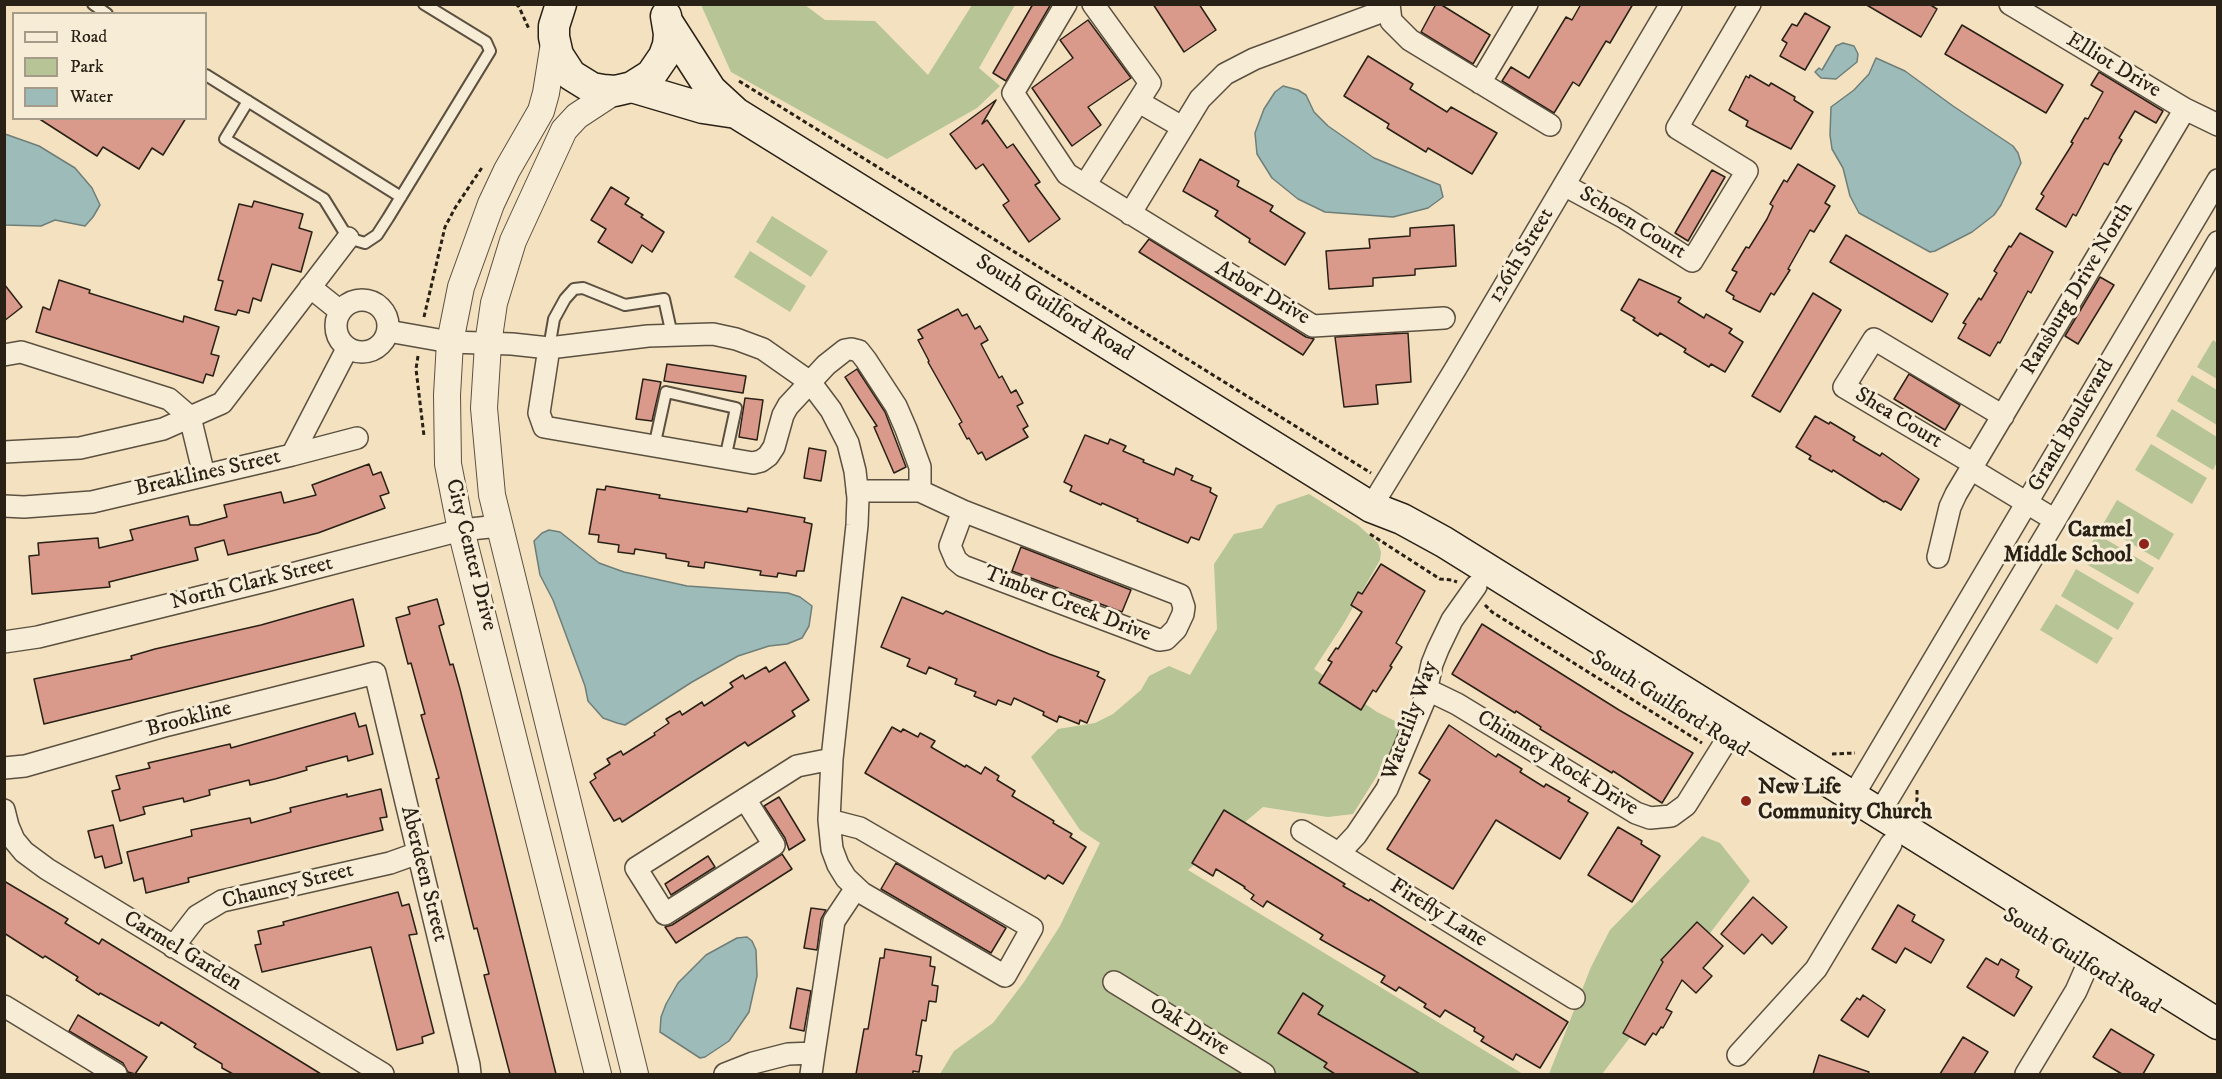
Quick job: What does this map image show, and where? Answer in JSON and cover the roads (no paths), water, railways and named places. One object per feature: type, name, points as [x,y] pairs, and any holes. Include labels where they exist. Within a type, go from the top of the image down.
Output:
[{"type":"main road","points":[[543,29],[556,15],[561,4]]},
{"type":"main road","points":[[624,89],[651,75],[664,56],[668,45],[665,11]]},
{"type":"main road","name":"South Guilford Road","points":[[665,11],[711,90],[736,113],[1374,507],[1391,528],[1433,559],[1478,582],[1850,800],[2093,957],[2217,1047]]},
{"type":"main road","name":"South Guilford Road","points":[[543,29],[571,75],[592,88],[624,89],[703,108],[736,113]]},
{"type":"main road","name":"South Guilford Road","points":[[1478,582],[1723,747],[1887,826]]},
{"type":"main road","name":"South Guilford Road","points":[[2093,957],[2217,1024]]},
{"type":"street","name":"Arbor Drive","points":[[1066,4],[1013,93],[1067,174],[1313,326],[1444,318]]},
{"type":"street","points":[[1085,185],[1150,83],[1093,4]]},
{"type":"street","points":[[1480,83],[1527,4]]},
{"type":"street","name":"126th Street","points":[[1374,507],[1671,4]]},
{"type":"street","name":"Schoen Court","points":[[1564,185],[1623,217],[1692,261],[1747,171],[1677,128],[1750,4]]},
{"type":"street","name":"Elliot Drive","points":[[2010,4],[2185,109],[2217,125]]},
{"type":"street","points":[[1130,214],[1182,127],[1212,85],[1237,67],[1389,7],[1392,21],[1410,40],[1550,124]]},
{"type":"street","name":"City Center Drive","points":[[543,29],[546,93],[541,111],[507,170],[491,204],[461,287],[450,342],[447,395],[448,464],[461,530],[598,1074]]},
{"type":"street","name":"City Center Drive","points":[[624,89],[577,116],[564,130],[513,241],[494,303],[488,344],[484,408],[492,495],[499,526],[635,1074]]},
{"type":"street","points":[[1139,102],[1182,127]]},
{"type":"street","name":"Ransburg Drive North","points":[[1938,557],[1950,507],[2185,109]]},
{"type":"street","name":"Grand Boulevard","points":[[1850,800],[2217,180]]},
{"type":"street","points":[[4,452],[80,448],[164,429],[222,403],[348,238]]},
{"type":"street","name":"Grand Boulevard","points":[[1738,1055],[1816,969],[1887,826],[2055,520],[2217,242]]},
{"type":"street","points":[[310,287],[340,311]]},
{"type":"street","points":[[361,300],[375,304],[386,316],[388,331],[375,349],[362,353],[347,349],[338,338],[337,317],[340,311],[353,301],[361,300]]},
{"type":"street","points":[[388,331],[450,342],[549,348],[672,335],[713,334],[736,339],[763,349],[810,382],[831,410],[848,443],[857,491],[857,525],[832,759],[829,820],[832,849],[838,865],[856,888],[1005,976],[1032,928],[860,828],[829,820]]},
{"type":"street","name":"Shea Court","points":[[1973,467],[1844,387],[1874,339],[2003,416]]},
{"type":"street","points":[[549,348],[539,413],[544,427],[753,463],[768,456],[774,447],[783,415],[788,406],[826,364],[845,350],[858,351],[867,360],[896,406],[920,467],[920,491]]},
{"type":"street","name":"Breaklines Street","points":[[4,506],[92,502],[292,455],[347,349]]},
{"type":"street","points":[[4,355],[21,352],[169,399],[190,417],[204,475]]},
{"type":"street","points":[[292,455],[357,438]]},
{"type":"street","points":[[1973,467],[2055,520]]},
{"type":"street","name":"Timber Creek Drive","points":[[857,491],[920,491],[963,511],[1180,595],[1184,607],[1176,629],[1166,639],[1159,640],[963,566],[956,560],[950,546],[963,511]]},
{"type":"street","name":"North Clark Street","points":[[4,642],[38,637],[461,530],[499,526]]},
{"type":"street","name":"Waterlily Way","points":[[1340,852],[1356,835],[1387,789],[1420,712],[1438,649],[1452,620],[1478,582]]},
{"type":"street","name":"Brookline","points":[[4,768],[25,766],[168,725],[375,674]]},
{"type":"street","name":"Aberdeen Street","points":[[375,674],[470,1074]]},
{"type":"street","name":"Chimney Rock Drive","points":[[1426,689],[1457,704],[1636,813],[1650,818],[1671,816],[1682,809],[1723,747]]},
{"type":"street","points":[[746,799],[774,845],[665,914],[636,868],[797,766],[832,759]]},
{"type":"street","name":"Carmel Garden","points":[[4,810],[11,833],[24,852],[47,869],[383,1074]]},
{"type":"street","name":"Firefly Lane","points":[[1302,831],[1340,852],[1574,998]]},
{"type":"street","name":"Chauncy Street","points":[[173,947],[197,916],[222,901],[390,863],[418,853]]},
{"type":"street","points":[[811,1074],[834,921],[856,888]]},
{"type":"street","points":[[2026,1074],[2076,991],[2093,957]]},
{"type":"street","name":"Oak Drive","points":[[1114,982],[1264,1074]]},
{"type":"street","points":[[4,1006],[116,1074]]},
{"type":"street","points":[[725,1074],[753,1063],[788,1054],[814,1053]]},
{"type":"lane","points":[[248,101],[225,140],[324,199],[348,238],[365,243],[377,235],[490,51],[486,42],[424,4]]},
{"type":"lane","points":[[207,76],[401,197]]},
{"type":"lane","points":[[549,348],[554,319],[565,299],[574,289],[583,288],[625,305],[664,299],[672,335]]},
{"type":"lane","points":[[654,447],[666,392],[736,408],[725,459]]},
{"type":"water","points":[[1843,43],[1854,46],[1858,54],[1857,62],[1836,79],[1821,78],[1815,72],[1819,68],[1822,70],[1836,46]]},
{"type":"water","points":[[1876,58],[1905,71],[2013,146],[2018,153],[2021,163],[1994,215],[1972,232],[1935,251],[1930,252],[1859,213],[1850,196],[1843,168],[1832,149],[1831,107],[1854,90],[1869,74]]},
{"type":"water","points":[[1283,86],[1306,95],[1314,112],[1328,126],[1374,158],[1440,185],[1443,197],[1428,208],[1393,217],[1325,212],[1298,199],[1272,178],[1257,154],[1255,133],[1264,109],[1275,92]]},
{"type":"water","points":[[5,134],[39,146],[75,168],[92,188],[100,205],[85,226],[55,220],[41,226],[5,225]]},
{"type":"water","points":[[549,530],[560,532],[599,563],[624,572],[687,586],[788,593],[800,597],[812,606],[809,626],[802,638],[738,656],[625,725],[603,718],[588,701],[585,686],[553,600],[540,575],[534,541]]},
{"type":"water","points":[[747,937],[752,941],[756,950],[757,976],[749,1012],[729,1041],[700,1058],[660,1032],[661,1017],[666,1004],[678,983],[706,955],[737,938]]},
{"type":"place","name":"Carmel Middle School","points":[[2144,544]]},
{"type":"place","name":"New Life Community Church","points":[[1746,801]]}]
